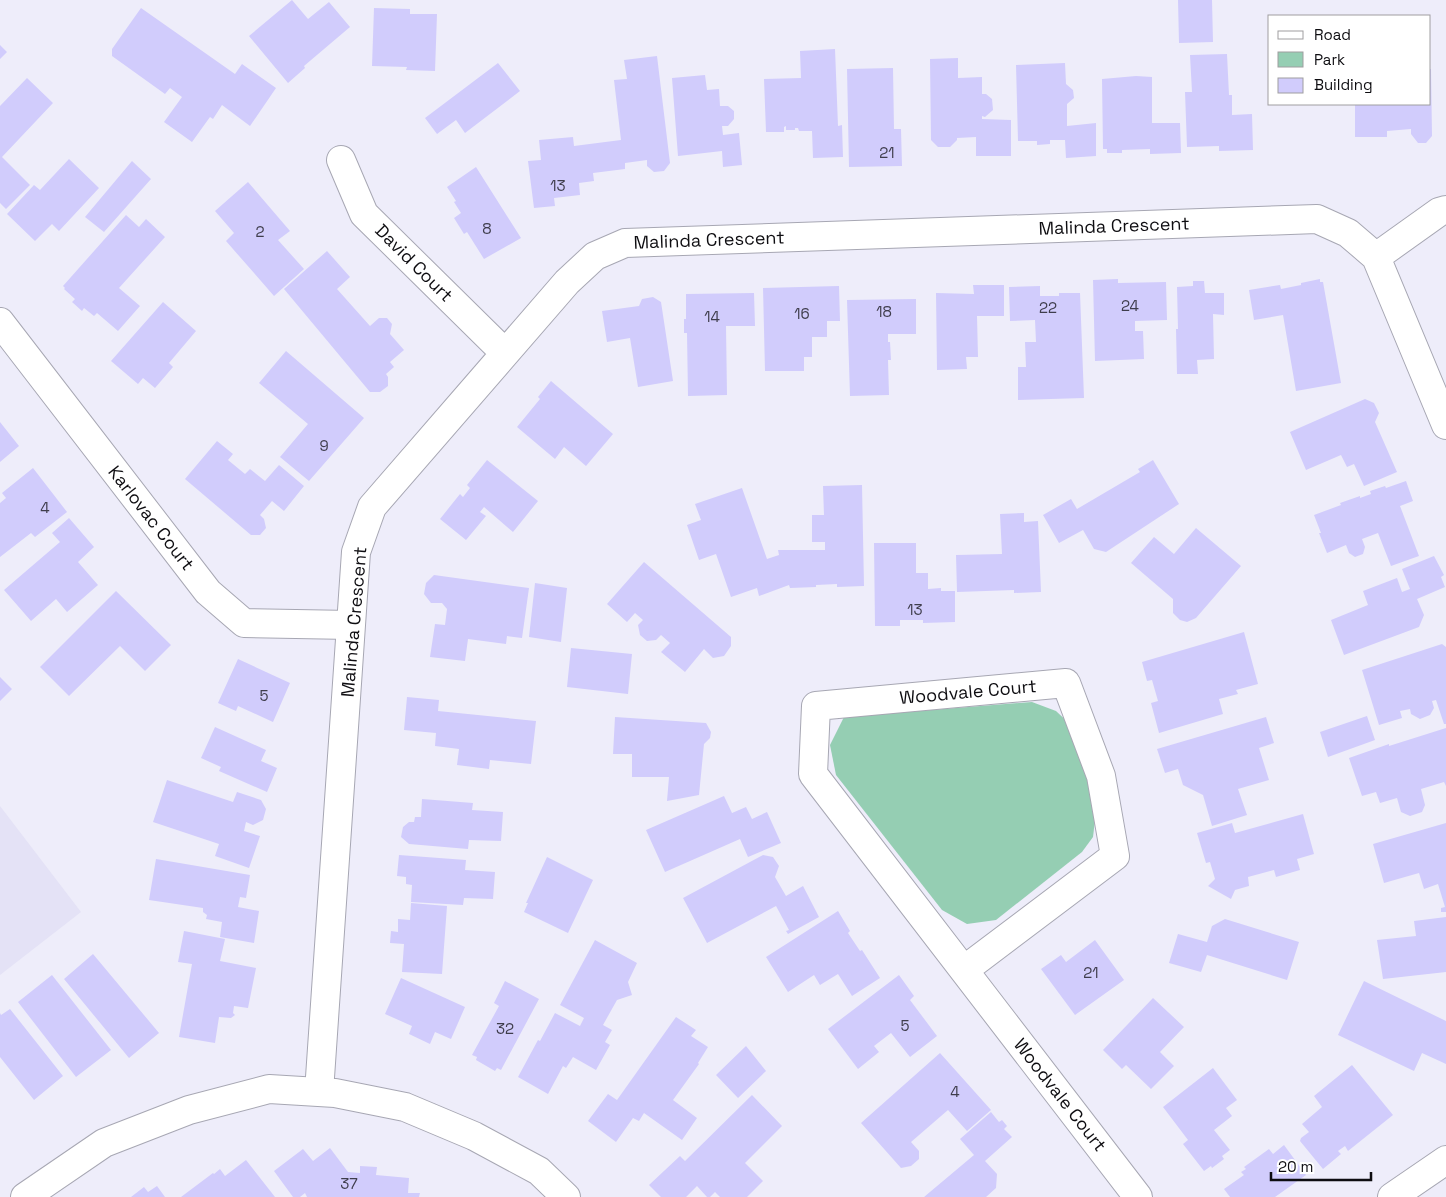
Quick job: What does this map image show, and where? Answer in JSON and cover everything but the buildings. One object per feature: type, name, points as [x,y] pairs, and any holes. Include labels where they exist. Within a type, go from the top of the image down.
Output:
[{"type":"street","name":"David Court","points":[[340,160],[364,214],[505,353]]},
{"type":"street","points":[[1376,257],[1439,212],[1446,210]]},
{"type":"street","name":"Malinda Crescent","points":[[319,1092],[356,552],[372,507],[567,282],[595,256],[625,242],[1317,219],[1348,233],[1376,257],[1446,425]]},
{"type":"street","name":"Karlovac Court","points":[[0,322],[208,592],[244,623],[351,625]]},
{"type":"street","name":"Woodvale Court","points":[[964,970],[1115,856],[1101,776],[1066,683],[816,706],[813,774],[1138,1197]]},
{"type":"street","points":[[25,1197],[104,1143],[188,1110],[269,1089],[336,1093],[405,1107],[474,1136],[539,1171],[566,1197]]},
{"type":"street","points":[[1392,1197],[1446,1160]]},
{"type":"shaded area","points":[[0,806],[81,912],[0,975]]},
{"type":"green space","points":[[1032,702],[1056,711],[1074,728],[1096,812],[1093,837],[1082,852],[996,920],[967,924],[942,910],[836,775],[830,745],[844,717]]}]
